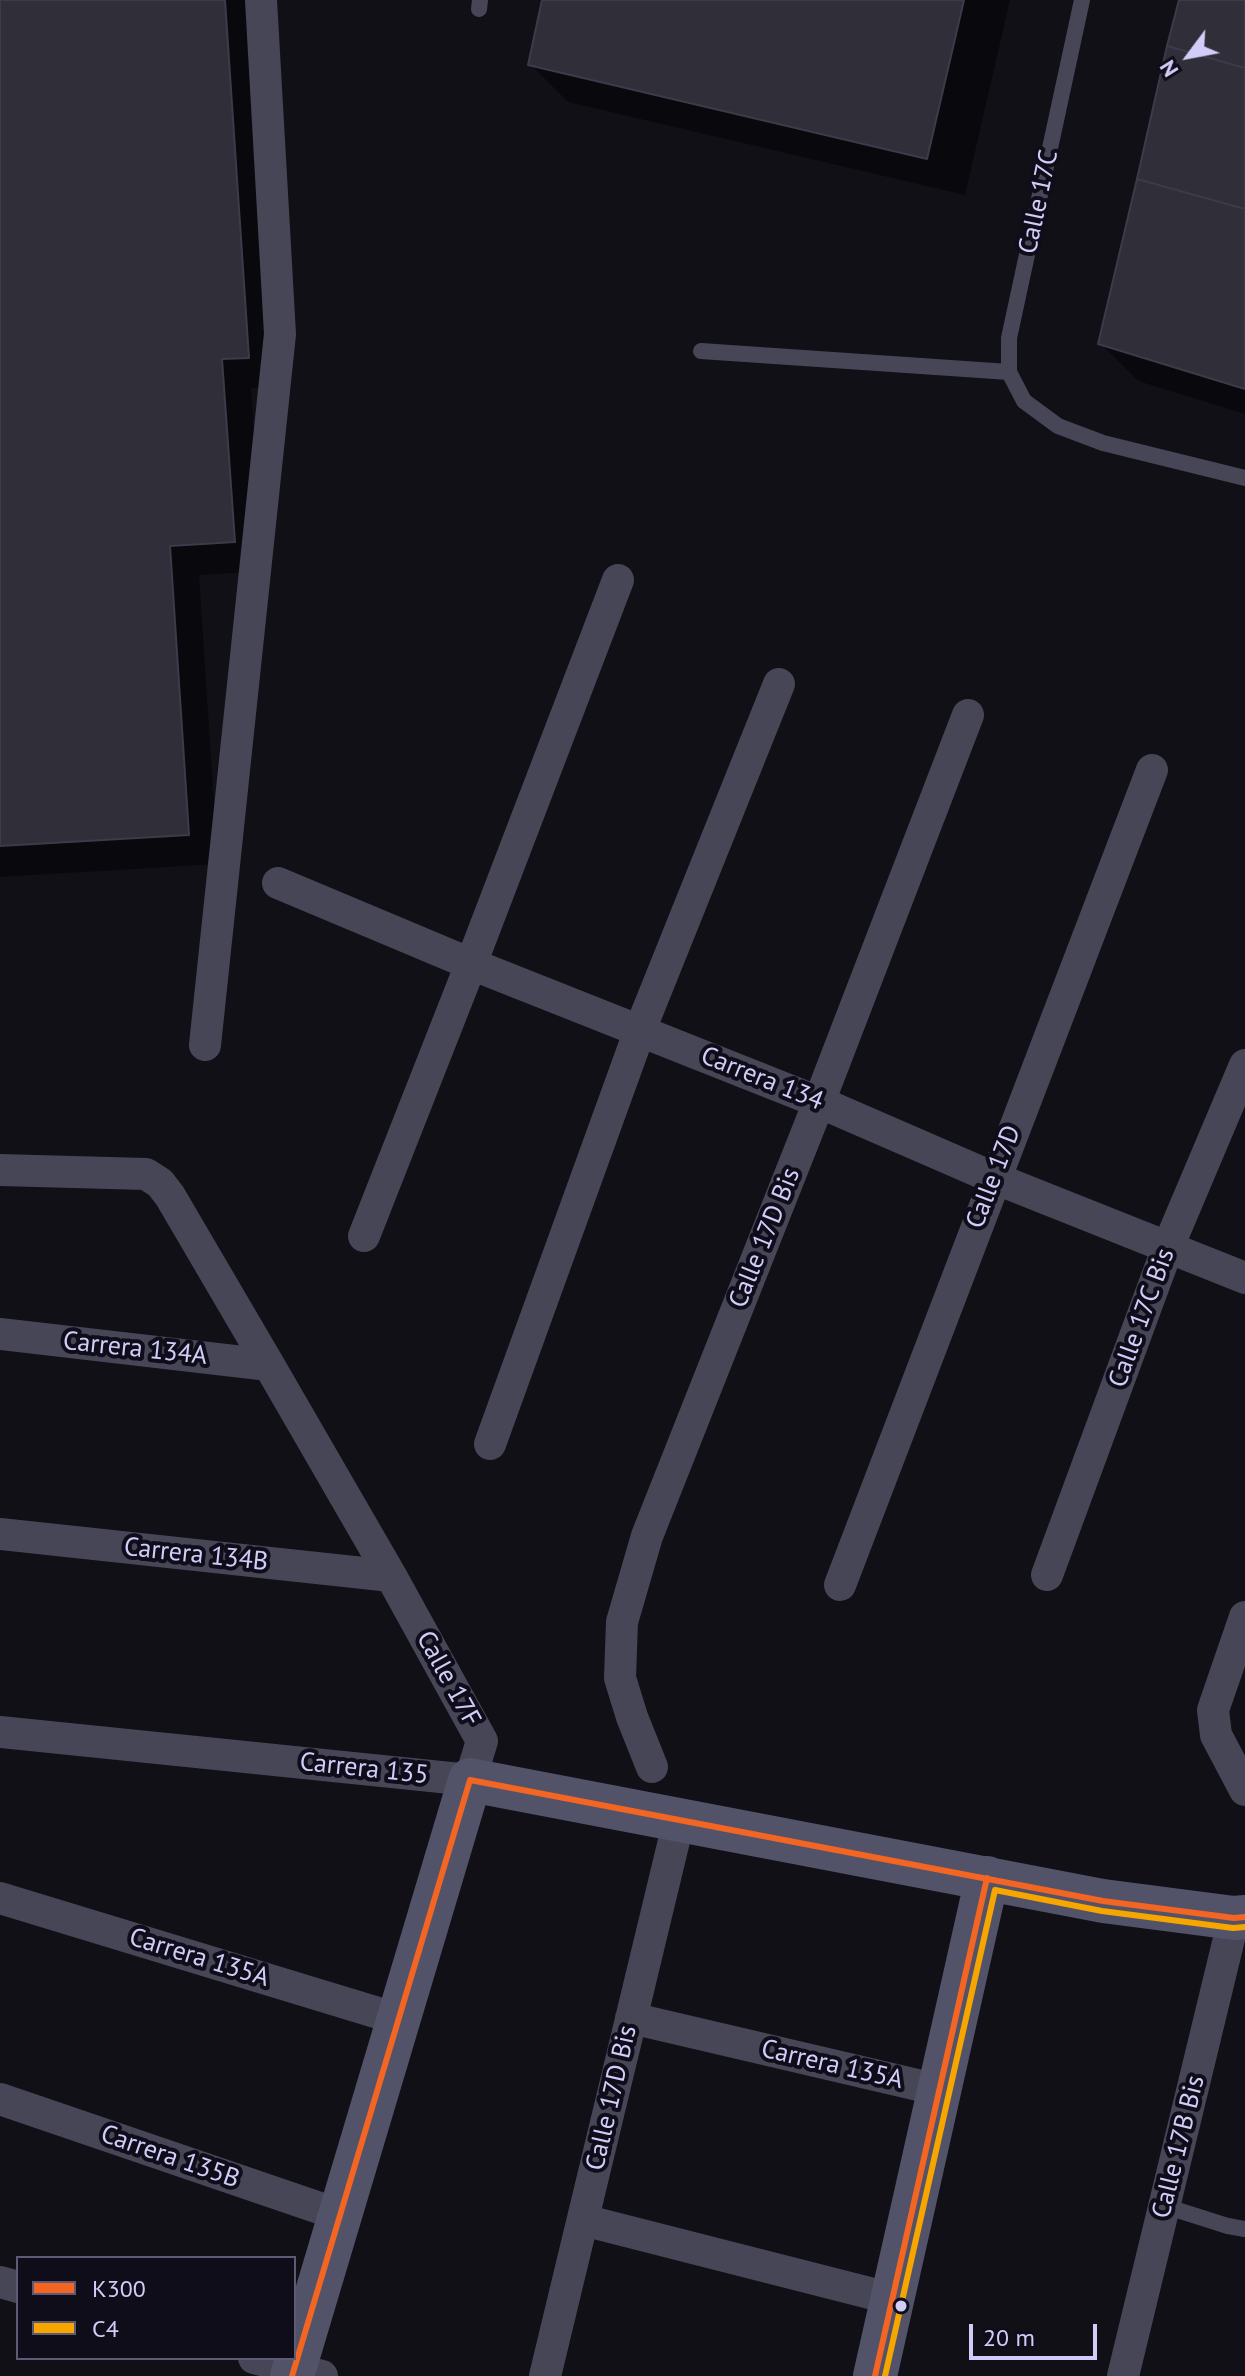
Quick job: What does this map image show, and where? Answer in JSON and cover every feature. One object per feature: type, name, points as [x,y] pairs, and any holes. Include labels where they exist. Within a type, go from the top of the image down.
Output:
[{"type":"street","points":[[205,1045],[280,334],[261,0]]},
{"type":"street","points":[[364,1236],[618,580]]},
{"type":"street","points":[[490,1444],[640,1030],[779,684]]},
{"type":"street","name":"Calle 17D Bis","points":[[652,1767],[620,1678],[622,1622],[647,1536],[968,715]]},
{"type":"street","name":"Calle 17D","points":[[840,1585],[1152,770]]},
{"type":"street","name":"Carrera 134","points":[[278,883],[1245,1278]]},
{"type":"street","name":"Calle 17C Bis","points":[[1047,1575],[1168,1247],[1245,1065]]},
{"type":"street","name":"Calle 17F","points":[[0,1170],[146,1174],[160,1183],[391,1576],[482,1741],[296,2351]]},
{"type":"street","name":"Carrera 134A","points":[[0,1334],[269,1365]]},
{"type":"street","name":"Carrera 134B","points":[[0,1534],[391,1576]]},
{"type":"street","points":[[1245,1617],[1213,1710],[1216,1735],[1245,1790]]},
{"type":"street","name":"Carrera 135","points":[[0,1732],[470,1780],[1103,1901],[1240,1917]]},
{"type":"street","name":"Calle 17D Bis","points":[[545,2376],[679,1820]]},
{"type":"street","points":[[875,2376],[987,1878]]},
{"type":"street","name":"Carrera 135A","points":[[0,1898],[398,2019]]},
{"type":"street","name":"Calle 17B Bis","points":[[1123,2376],[1240,1917]]},
{"type":"street","name":"Carrera 135A","points":[[631,2018],[939,2090]]},
{"type":"street","name":"Carrera 135B","points":[[0,2099],[340,2215]]},
{"type":"street","points":[[583,2220],[893,2299]]},
{"type":"lane","name":"Calle 17C","points":[[1082,0],[1009,338],[1009,372],[1024,401],[1058,426],[1103,443],[1245,478]]},
{"type":"lane","points":[[701,351],[1009,372]]},
{"type":"lane","points":[[1165,2206],[1245,2229]]},
{"type":"building","points":[[0,0],[225,0],[249,358],[222,359],[235,542],[170,546],[189,835],[0,846]]},
{"type":"building","points":[[542,0],[964,0],[927,159],[528,65]]},
{"type":"building","points":[[1179,0],[1245,0],[1245,68],[1167,46]]},
{"type":"building","points":[[1167,46],[1245,68],[1245,209],[1137,179]]},
{"type":"building","points":[[1137,179],[1245,209],[1245,389],[1098,344]]},
{"type":"transit line","name":"K300","points":[[292,2376],[470,1780],[1103,1901],[1245,1917]]},
{"type":"transit line","name":"K300","points":[[875,2376],[987,1878]]},
{"type":"transit line","name":"C4","points":[[885,2376],[995,1890],[1102,1911],[1245,1927]]}]
